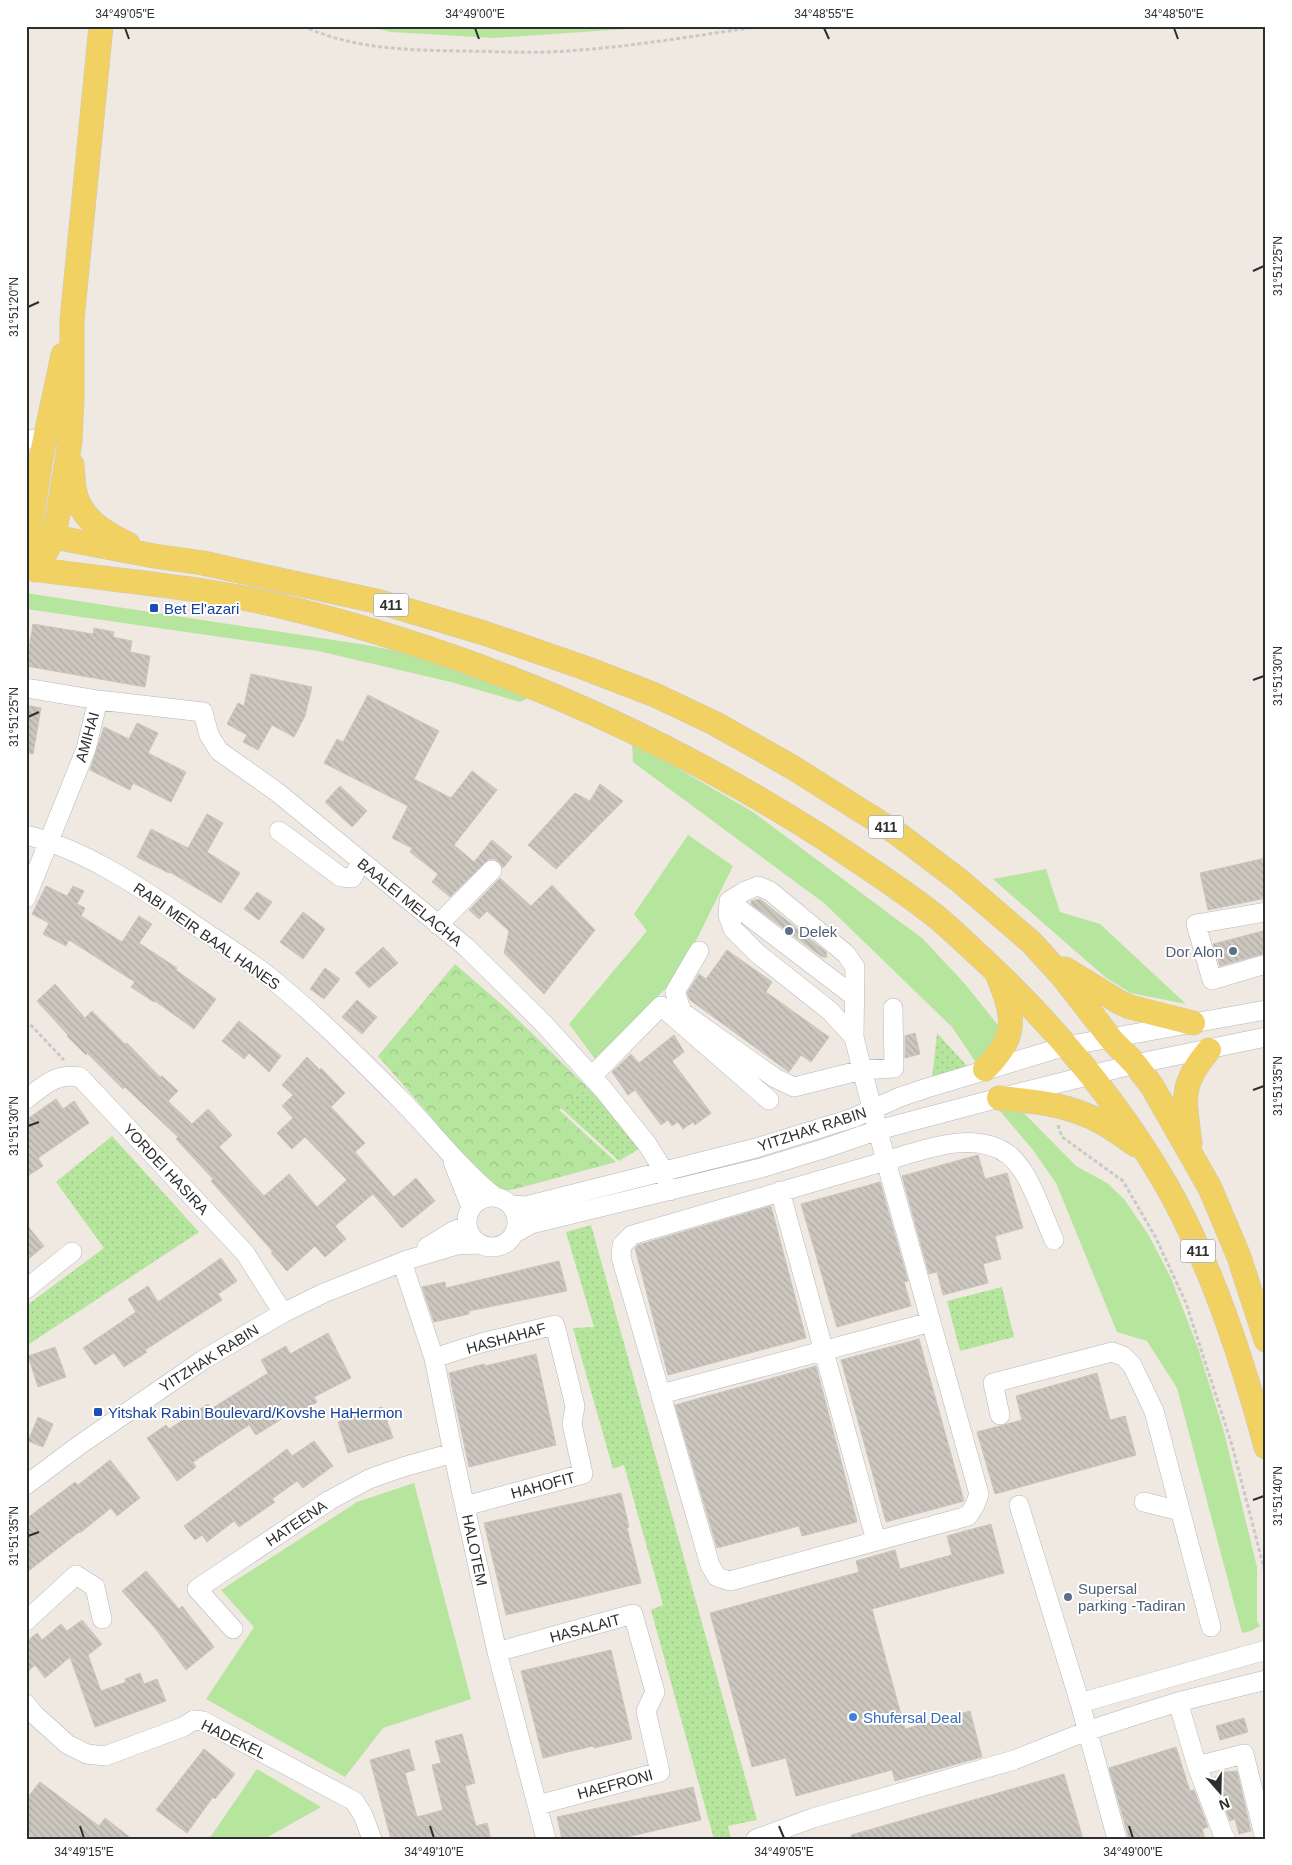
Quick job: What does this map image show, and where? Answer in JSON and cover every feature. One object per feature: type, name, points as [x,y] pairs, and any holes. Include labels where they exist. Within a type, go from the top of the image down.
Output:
[{"type":"main road","points":[[31,569],[54,537],[70,442],[72,320],[101,26]]},
{"type":"main road","points":[[26,480],[72,320]]},
{"type":"main road","points":[[70,442],[75,493],[82,510],[100,529],[154,556]]},
{"type":"main road","points":[[31,569],[28,534],[37,446]]},
{"type":"main road","name":"411","points":[[28,534],[203,563],[380,602],[484,633],[585,668],[655,695],[714,723],[752,744],[898,834],[960,881],[1009,922],[1043,954],[1111,1039],[1136,1064],[1152,1086],[1210,1188],[1229,1230],[1251,1289],[1266,1340]]},
{"type":"main road","name":"411","points":[[31,569],[219,593],[276,605],[340,622],[491,670],[586,709],[724,778],[805,826],[931,912],[997,972],[1066,1046],[1124,1118],[1146,1152],[1189,1227],[1240,1361],[1266,1447]]},
{"type":"main road","points":[[1043,954],[1085,984],[1119,1002],[1130,1007],[1193,1023]]},
{"type":"main road","points":[[985,1069],[1000,1053],[1010,1036],[1010,1011],[1006,994],[997,972]]},
{"type":"main road","points":[[1191,1153],[1185,1092],[1196,1065],[1209,1050]]},
{"type":"main road","points":[[999,1098],[1051,1104],[1069,1109],[1106,1124],[1146,1152]]},
{"type":"street","name":"AMIHAI","points":[[26,688],[98,700],[86,749],[26,898]]},
{"type":"street","name":"BAALEI MELACHA","points":[[98,700],[203,712],[209,734],[219,751],[277,792],[438,924],[466,947],[508,988],[592,1076],[647,1144],[664,1171],[670,1191]]},
{"type":"street","points":[[280,831],[341,877],[352,878],[362,862]]},
{"type":"street","name":"RABI MEIR BAAL HANES","points":[[26,835],[50,841],[90,859],[153,896],[266,975],[342,1040],[406,1104],[478,1184],[502,1200]]},
{"type":"street","points":[[438,924],[492,870]]},
{"type":"street","points":[[729,901],[745,891],[758,886],[770,891],[846,954],[855,967],[854,1037],[886,1161],[979,1494],[968,1516],[730,1581],[718,1577],[710,1565],[621,1257],[622,1245],[632,1235],[886,1161],[952,1142],[988,1145],[1010,1155],[1024,1174],[1054,1240]]},
{"type":"street","points":[[729,901],[854,997]]},
{"type":"street","points":[[729,901],[728,915],[733,929],[758,954],[830,1011],[854,1037]]},
{"type":"street","points":[[1266,912],[1196,924],[1212,980],[1266,964]]},
{"type":"street","points":[[699,951],[675,992],[682,1012],[775,1078],[794,1087],[862,1070],[894,1068],[893,1008]]},
{"type":"street","points":[[592,1076],[661,1006],[769,1100]]},
{"type":"street","name":"YITZHAK RABIN","points":[[502,1200],[526,1206],[756,1148],[853,1118],[909,1094],[985,1069],[1066,1046],[1266,1010]]},
{"type":"street","name":"YITZHAK RABIN","points":[[515,1233],[531,1224],[761,1168],[878,1130],[999,1098],[1136,1064],[1266,1037]]},
{"type":"street","points":[[26,1099],[53,1079],[68,1075],[80,1078]]},
{"type":"street","name":"YORDEI HASIRA","points":[[80,1078],[245,1253],[283,1313]]},
{"type":"street","name":"RABI MEIR BAAL HANES","points":[[450,1154],[471,1207]]},
{"type":"street","points":[[780,1192],[876,1541]]},
{"type":"street","points":[[478,1200],[502,1200],[515,1212],[517,1220],[515,1233],[507,1242],[500,1246],[493,1248],[478,1244],[468,1233],[466,1226],[471,1207],[478,1200]]},
{"type":"street","name":"YITZHAK RABIN","points":[[404,1261],[453,1231],[466,1226]]},
{"type":"street","name":"YITZHAK RABIN","points":[[26,1485],[78,1446],[203,1360],[283,1313],[324,1293],[404,1261],[457,1245],[478,1244]]},
{"type":"street","points":[[26,1289],[72,1252]]},
{"type":"street","name":"HALOTEM","points":[[404,1261],[434,1358],[497,1652],[546,1839]]},
{"type":"street","points":[[661,1394],[931,1322]]},
{"type":"street","name":"HASHAHAF","points":[[434,1358],[481,1343],[555,1325],[574,1406]]},
{"type":"street","points":[[1000,1415],[993,1383],[1112,1352],[1123,1356],[1132,1365],[1154,1411],[1211,1627]]},
{"type":"street","name":"HAHOFIT","points":[[465,1506],[583,1474],[572,1424],[574,1406]]},
{"type":"street","name":"HATEENA","points":[[234,1629],[197,1589],[330,1500],[369,1479],[453,1453]]},
{"type":"street","points":[[1144,1502],[1180,1511]]},
{"type":"street","points":[[1019,1505],[1080,1703],[1117,1839]]},
{"type":"street","points":[[26,1621],[76,1575],[95,1587],[102,1619]]},
{"type":"street","name":"HASALAIT","points":[[497,1652],[633,1614],[655,1692],[646,1711]]},
{"type":"street","points":[[1080,1703],[1263,1648]]},
{"type":"street","points":[[756,1839],[813,1818],[1014,1760],[1088,1731],[1178,1702],[1264,1682]]},
{"type":"street","points":[[1178,1702],[1197,1766],[1226,1839]]},
{"type":"street","name":"HADEKEL","points":[[26,1704],[35,1715],[67,1744],[87,1754],[106,1756],[183,1727],[194,1720],[204,1721],[354,1800],[363,1815],[372,1839]]},
{"type":"street","name":"HAEFRONI","points":[[538,1805],[660,1772],[646,1711]]},
{"type":"street","points":[[1197,1766],[1244,1754],[1262,1838]]},
{"type":"path","points":[[304,26],[324,36],[370,47],[404,50],[546,52],[615,47],[763,26]]},
{"type":"path","points":[[26,1020],[80,1078]]},
{"type":"path","points":[[1069,1109],[1057,1122],[1062,1137],[1123,1181],[1156,1238],[1186,1303],[1232,1445],[1266,1576]]},
{"type":"green space","points":[[366,26],[672,26],[493,38],[391,32]]},
{"type":"green space","points":[[26,593],[366,645],[429,657],[536,694],[520,702],[451,682],[318,651],[26,609]]},
{"type":"green space","points":[[632,739],[660,758],[753,812],[923,939],[965,984],[1001,1029],[995,1048],[975,1061],[952,1027],[824,903],[633,762]]},
{"type":"green space","points":[[688,835],[733,866],[679,975],[595,1059],[569,1024],[647,931],[634,914]]},
{"type":"green space","points":[[1046,869],[1060,912],[1100,924],[1186,1004],[1131,993],[1105,977],[993,879]]},
{"type":"green space","points":[[455,964],[508,1010],[588,1088],[559,1110],[616,1162],[504,1191],[486,1187],[432,1118],[378,1056]]},
{"type":"green space","points":[[937,1033],[968,1067],[932,1079]]},
{"type":"green space","points":[[588,1088],[642,1147],[619,1161],[561,1108]]},
{"type":"green space","points":[[1015,1104],[1076,1166],[1107,1183],[1124,1199],[1148,1234],[1171,1278],[1198,1348],[1224,1432],[1257,1567],[1257,1621],[1260,1626],[1251,1631],[1242,1633],[1177,1388],[1147,1341],[1117,1332],[1056,1183],[1033,1150],[1000,1111]]},
{"type":"green space","points":[[112,1136],[199,1232],[26,1346],[26,1306],[104,1248],[56,1182]]},
{"type":"green space","points":[[591,1225],[757,1820],[728,1826],[731,1839],[714,1839],[651,1610],[663,1605],[624,1465],[613,1469],[573,1328],[594,1327],[566,1232]]},
{"type":"green space","points":[[1002,1287],[1014,1337],[960,1351],[947,1301]]},
{"type":"green space","points":[[414,1483],[471,1699],[383,1728],[345,1777],[206,1699],[254,1627],[221,1590],[357,1502]]},
{"type":"green space","points":[[257,1769],[321,1807],[264,1839],[209,1839]]},
{"type":"building","points":[[33,624],[93,634],[94,628],[114,632],[113,637],[132,641],[130,652],[150,656],[145,687],[26,666]]},
{"type":"building","points":[[251,674],[312,687],[305,716],[294,737],[272,725],[258,750],[243,742],[247,735],[227,724],[238,703],[244,706]]},
{"type":"building","points":[[368,695],[439,731],[414,779],[451,798],[472,771],[497,790],[454,845],[474,862],[492,840],[512,857],[503,868],[499,862],[489,859],[450,897],[432,882],[438,874],[410,852],[412,848],[392,838],[408,806],[324,763],[337,739],[343,742]]},
{"type":"building","points":[[26,705],[41,708],[33,754],[26,753]]},
{"type":"building","points":[[137,723],[158,733],[148,753],[186,772],[171,802],[133,783],[130,790],[90,770],[104,727],[129,739]]},
{"type":"building","points":[[600,784],[623,801],[556,869],[528,845],[575,793],[590,801]]},
{"type":"building","points":[[340,786],[367,811],[352,827],[325,802]]},
{"type":"building","points":[[207,814],[223,823],[207,852],[240,873],[221,903],[170,872],[137,857],[151,829],[188,848]]},
{"type":"building","points":[[1266,858],[1266,898],[1208,910],[1200,873]]},
{"type":"building","points":[[500,878],[531,906],[552,885],[595,930],[544,994],[504,953],[509,931],[487,911],[479,919],[469,910]]},
{"type":"building","points":[[46,886],[67,896],[73,886],[84,891],[77,904],[85,908],[81,916],[122,942],[139,916],[152,924],[139,943],[177,968],[176,970],[216,999],[194,1029],[155,1001],[131,987],[135,982],[69,940],[66,946],[43,934],[49,923],[32,914]]},
{"type":"building","points":[[257,892],[272,902],[259,920],[244,909]]},
{"type":"building","points":[[760,899],[826,952],[827,957],[822,957],[751,904],[751,901]]},
{"type":"building","points":[[303,912],[325,929],[303,959],[280,942]]},
{"type":"building","points":[[1263,931],[1266,941],[1266,953],[1220,966],[1213,944]]},
{"type":"building","points":[[383,947],[398,963],[369,988],[355,973]]},
{"type":"building","points":[[727,950],[772,982],[766,992],[829,1037],[811,1062],[801,1055],[789,1072],[690,1000],[687,993],[699,974],[706,979]]},
{"type":"building","points":[[325,968],[340,979],[324,999],[310,989]]},
{"type":"building","points":[[55,984],[85,1018],[92,1011],[160,1077],[162,1076],[178,1091],[168,1101],[192,1124],[208,1109],[232,1135],[219,1147],[264,1196],[289,1174],[317,1207],[347,1180],[305,1137],[292,1149],[277,1133],[293,1118],[282,1106],[293,1095],[282,1085],[307,1057],[320,1070],[321,1068],[345,1093],[331,1107],[365,1143],[355,1152],[394,1197],[416,1178],[435,1201],[402,1228],[373,1194],[335,1226],[346,1239],[325,1257],[315,1246],[287,1271],[271,1253],[273,1252],[211,1181],[213,1179],[176,1139],[178,1137],[125,1087],[123,1089],[87,1053],[86,1055],[37,1001]]},
{"type":"building","points":[[357,1000],[377,1017],[362,1034],[342,1017]]},
{"type":"building","points":[[239,1021],[281,1056],[269,1072],[249,1053],[244,1059],[222,1041]]},
{"type":"building","points":[[915,1033],[920,1054],[905,1058],[905,1036]]},
{"type":"building","points":[[674,1035],[684,1052],[672,1061],[711,1113],[695,1125],[693,1122],[683,1129],[678,1122],[672,1126],[668,1120],[661,1125],[635,1090],[628,1095],[612,1072],[631,1054],[639,1063]]},
{"type":"building","points":[[56,1099],[63,1109],[74,1101],[89,1123],[38,1158],[43,1166],[26,1177],[26,1120]]},
{"type":"building","points":[[978,1155],[985,1179],[1007,1173],[1023,1228],[995,1236],[1001,1259],[983,1264],[988,1283],[943,1295],[937,1272],[929,1274],[902,1176]]},
{"type":"building","points":[[880,1182],[908,1281],[904,1282],[911,1306],[837,1327],[801,1204]]},
{"type":"building","points":[[771,1206],[806,1338],[668,1375],[635,1248],[638,1245]]},
{"type":"building","points":[[26,1224],[44,1246],[26,1261]]},
{"type":"building","points":[[221,1258],[237,1281],[218,1294],[222,1300],[145,1350],[147,1352],[124,1367],[114,1353],[95,1365],[83,1348],[136,1312],[128,1299],[148,1286],[158,1302]]},
{"type":"building","points":[[559,1261],[567,1291],[469,1311],[469,1314],[434,1322],[422,1287],[445,1282],[446,1288]]},
{"type":"building","points":[[328,1333],[351,1378],[314,1397],[317,1402],[293,1416],[291,1413],[256,1435],[249,1425],[193,1462],[196,1467],[177,1481],[147,1438],[166,1425],[169,1429],[208,1404],[211,1409],[268,1373],[261,1360],[286,1346],[290,1354]]},
{"type":"building","points":[[919,1339],[964,1501],[886,1522],[841,1360]]},
{"type":"building","points":[[55,1347],[66,1377],[38,1387],[28,1356]]},
{"type":"building","points":[[536,1354],[556,1445],[469,1467],[449,1373]]},
{"type":"building","points":[[816,1366],[857,1522],[802,1536],[799,1526],[717,1548],[675,1405]]},
{"type":"building","points":[[1097,1373],[1110,1420],[1125,1416],[1136,1455],[995,1494],[977,1432],[1022,1420],[1016,1396]]},
{"type":"building","points":[[382,1407],[393,1438],[348,1453],[338,1422]]},
{"type":"building","points":[[38,1417],[53,1424],[43,1447],[28,1441]]},
{"type":"building","points":[[314,1441],[333,1466],[303,1488],[297,1481],[272,1499],[275,1502],[239,1527],[234,1521],[207,1542],[202,1535],[195,1540],[184,1526],[287,1449],[292,1456]]},
{"type":"building","points":[[110,1460],[140,1498],[117,1516],[111,1508],[26,1573],[26,1519],[75,1482],[78,1485]]},
{"type":"building","points":[[621,1493],[629,1527],[627,1528],[641,1583],[506,1615],[484,1523]]},
{"type":"building","points":[[991,1524],[1004,1573],[872,1609],[905,1729],[970,1711],[982,1757],[895,1781],[892,1770],[796,1796],[786,1758],[752,1767],[710,1613],[859,1572],[856,1561],[895,1550],[900,1569],[952,1555],[947,1536]]},
{"type":"building","points":[[146,1571],[179,1609],[182,1606],[214,1647],[186,1670],[155,1628],[122,1591]]},
{"type":"building","points":[[82,1620],[102,1644],[88,1655],[101,1691],[126,1682],[125,1679],[140,1673],[144,1684],[157,1679],[166,1701],[95,1727],[70,1657],[45,1678],[35,1665],[26,1673],[26,1642],[37,1633],[42,1640],[61,1624],[67,1631]]},
{"type":"building","points":[[611,1650],[632,1739],[543,1758],[521,1671]]},
{"type":"building","points":[[1244,1718],[1248,1732],[1220,1740],[1216,1726]]},
{"type":"building","points":[[462,1734],[475,1783],[465,1786],[476,1826],[487,1823],[491,1839],[391,1839],[370,1760],[409,1749],[415,1770],[405,1773],[417,1817],[443,1810],[432,1765],[441,1763],[435,1741]]},
{"type":"building","points":[[1176,1747],[1190,1791],[1194,1790],[1208,1827],[1202,1829],[1205,1839],[1129,1839],[1109,1768]]},
{"type":"building","points":[[204,1749],[235,1774],[215,1799],[213,1797],[187,1833],[156,1810]]},
{"type":"building","points":[[1237,1771],[1251,1831],[1239,1834],[1235,1819],[1230,1821],[1214,1778],[1223,1772]]},
{"type":"building","points":[[1064,1774],[1083,1839],[851,1839],[851,1835]]},
{"type":"building","points":[[40,1782],[99,1826],[105,1818],[132,1839],[34,1839],[26,1833],[26,1799]]},
{"type":"building","points":[[693,1787],[701,1820],[618,1839],[562,1839],[557,1817]]},
{"type":"place","name":"Bet El'azari","points":[[154,608]]},
{"type":"place","name":"Delek","points":[[789,931]]},
{"type":"place","name":"Dor Alon","points":[[1233,951]]},
{"type":"place","name":"Yitshak Rabin Boulevard/Kovshe HaHermon","points":[[98,1412]]},
{"type":"place","name":"Supersal parking -Tadiran","points":[[1068,1597]]},
{"type":"place","name":"Shufersal Deal","points":[[853,1717]]}]
